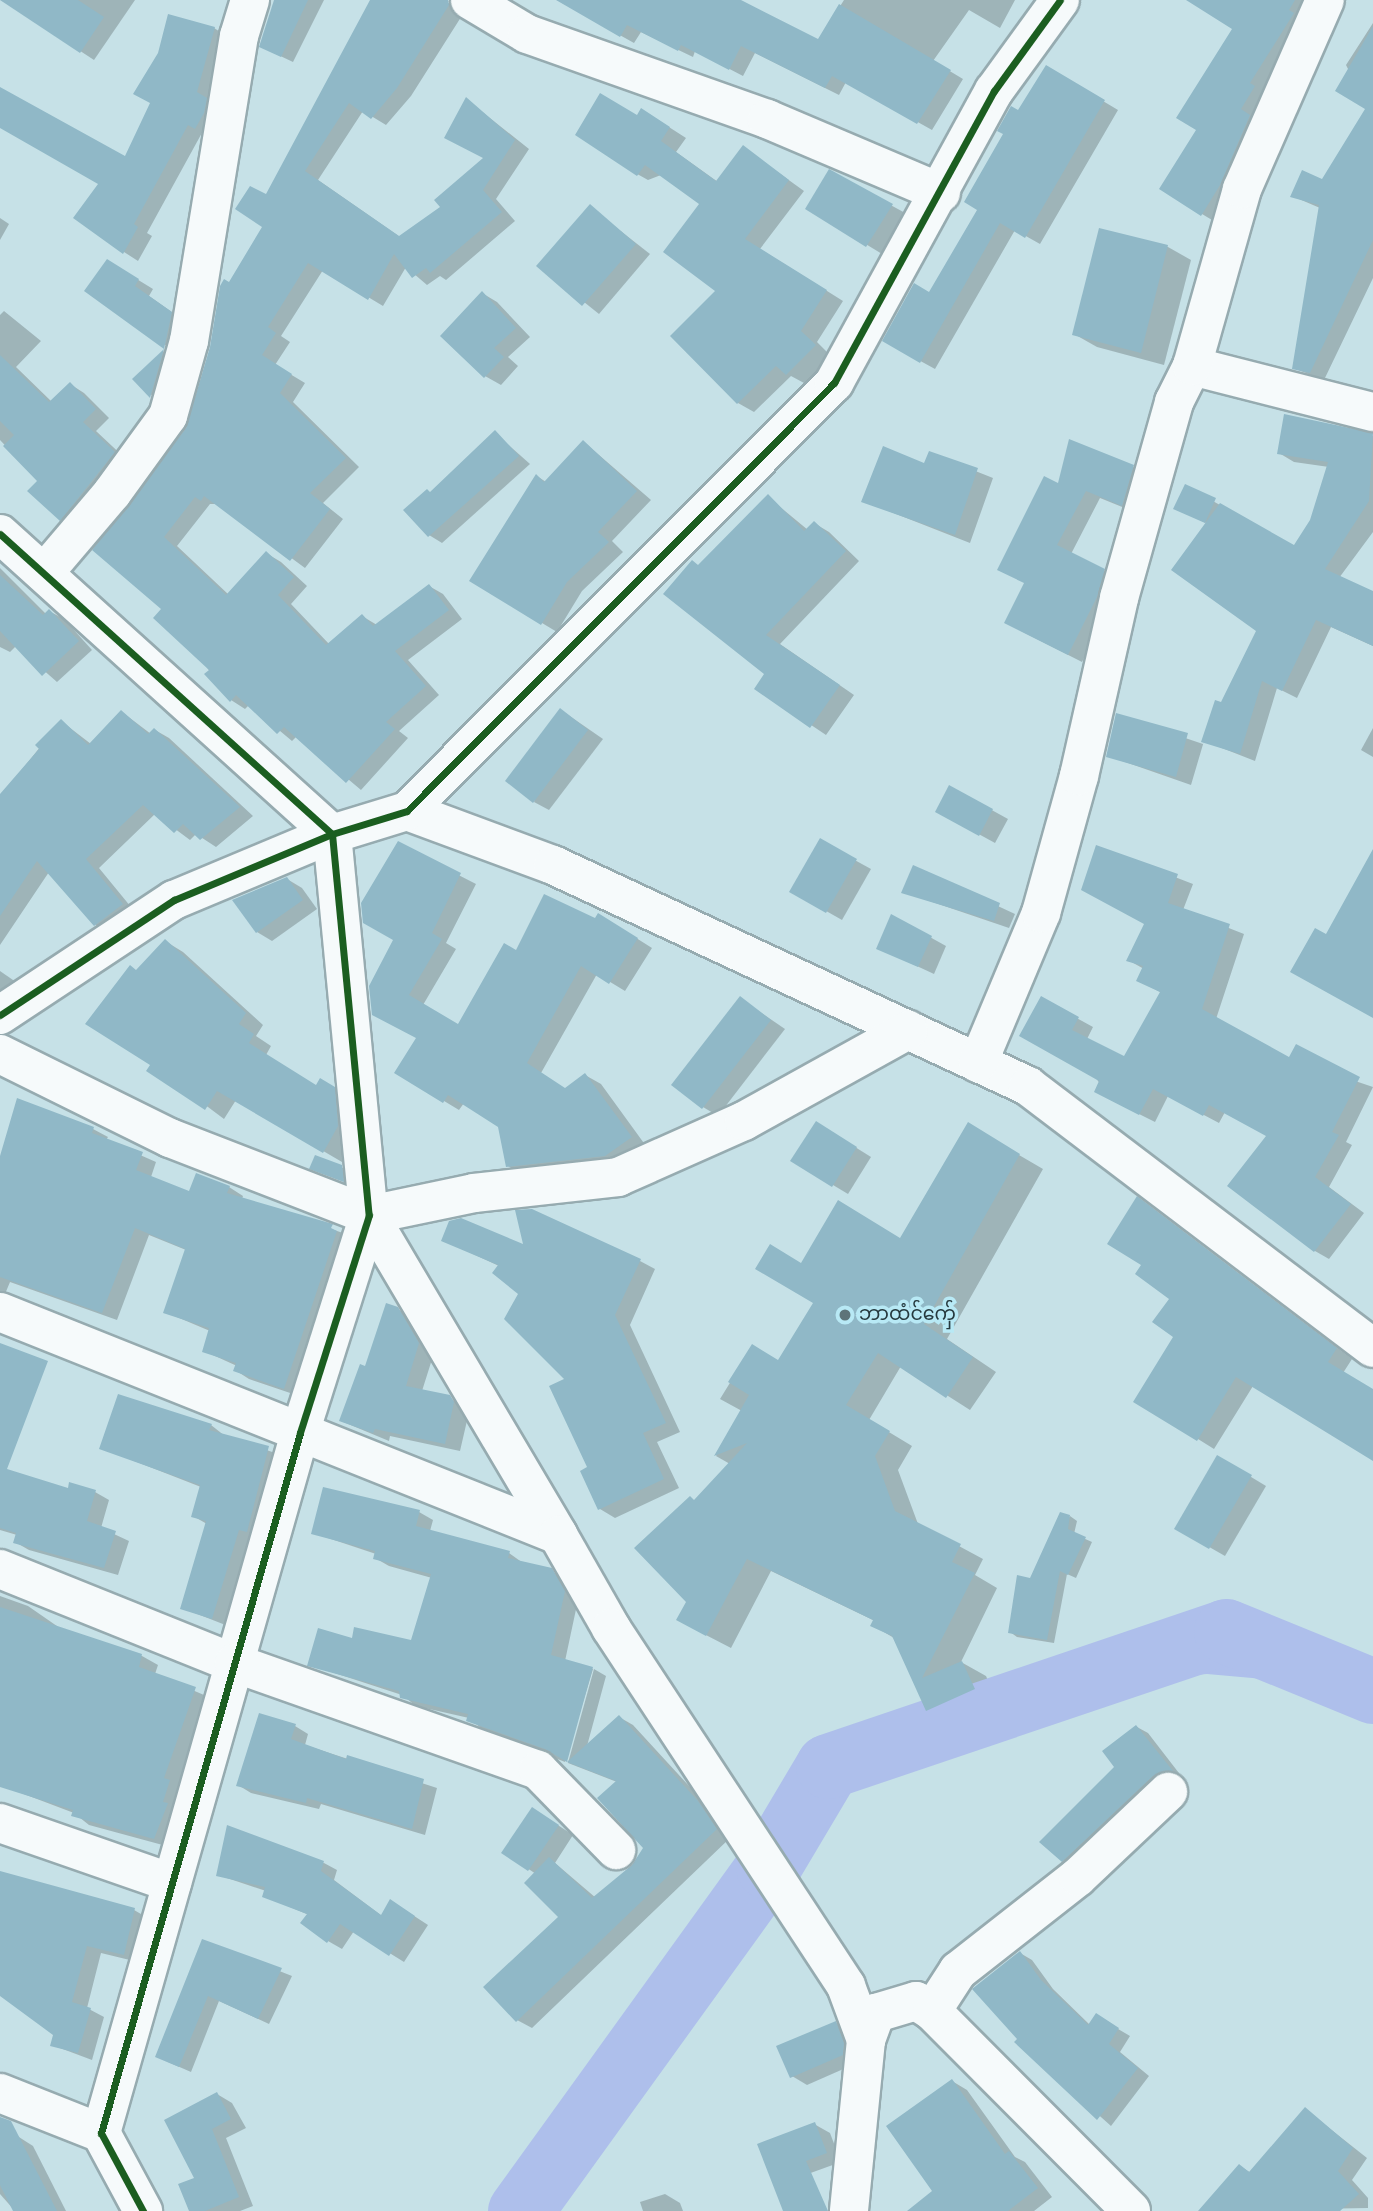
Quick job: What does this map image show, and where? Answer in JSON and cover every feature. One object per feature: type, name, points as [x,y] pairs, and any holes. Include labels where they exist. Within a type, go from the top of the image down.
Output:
[{"type":"street","points":[[44,573],[112,493],[168,416],[189,341],[239,36],[250,0]]},
{"type":"street","points":[[470,0],[527,34],[767,119],[941,193]]},
{"type":"street","points":[[0,1015],[174,900],[332,834],[407,811],[834,383],[941,193],[994,91],[1060,0]]},
{"type":"street","points":[[978,1063],[1041,913],[1079,776],[1119,598],[1174,402],[1192,366],[1242,190],[1325,0]]},
{"type":"street","points":[[1192,366],[1373,412]]},
{"type":"street","points":[[0,534],[332,834],[369,1215],[300,1433],[101,2133]]},
{"type":"street","points":[[407,811],[553,864],[1028,1086],[1373,1348]]},
{"type":"street","points":[[0,1054],[170,1139],[369,1215],[474,1193],[618,1177],[744,1121],[908,1030]]},
{"type":"street","points":[[369,1215],[611,1628],[846,1986],[866,2040]]},
{"type":"street","points":[[0,1311],[558,1535]]},
{"type":"street","points":[[0,1569],[234,1663],[538,1770],[616,1850]]},
{"type":"street","points":[[932,2011],[958,1971],[1078,1877],[1168,1792]]},
{"type":"street","points":[[0,1822],[172,1883]]},
{"type":"street","points":[[849,2211],[866,2040],[876,2013],[916,2001],[932,2011],[1131,2211]]},
{"type":"street","points":[[0,2093],[101,2133],[144,2211]]},
{"type":"water","points":[[1204,1622],[1273,1622],[1373,1663],[1373,1720],[1287,1681],[1207,1674],[1141,1680],[1120,1650]]},
{"type":"building","points":[[0,0],[78,0],[104,17],[80,53]]},
{"type":"building","points":[[274,0],[308,0],[281,57],[259,47]]},
{"type":"building","points":[[370,0],[448,0],[449,5],[397,88],[371,119],[349,103],[305,171],[399,236],[440,207],[434,200],[483,158],[444,138],[466,97],[515,140],[483,190],[502,212],[430,273],[426,268],[412,278],[394,254],[368,300],[308,263],[268,327],[276,333],[262,355],[292,374],[280,393],[346,458],[310,493],[330,509],[290,561],[204,496],[201,501],[195,497],[164,537],[226,595],[266,551],[294,577],[278,595],[326,645],[362,614],[373,626],[429,584],[449,610],[395,651],[426,686],[386,722],[395,729],[346,783],[284,727],[277,734],[236,695],[230,702],[204,674],[209,670],[153,618],[161,609],[92,550],[186,428],[210,347],[220,286],[224,279],[229,282],[262,227],[235,209],[250,186],[266,194]]},
{"type":"building","points":[[556,0],[741,0],[818,39],[839,4],[951,70],[917,124],[832,76],[825,88],[741,46],[729,70],[681,45],[678,51],[627,25],[620,37]]},
{"type":"building","points":[[1186,0],[1295,0],[1289,10],[1294,13],[1250,83],[1255,86],[1241,109],[1250,115],[1220,185],[1201,216],[1159,189],[1196,130],[1176,118],[1232,29]]},
{"type":"building","points":[[168,14],[215,27],[197,92],[207,98],[204,113],[195,129],[188,125],[134,224],[138,227],[123,254],[73,218],[98,184],[0,128],[0,87],[125,156],[150,103],[133,94],[158,53]]},
{"type":"building","points":[[1373,26],[1373,240],[1310,373],[1292,369],[1319,205],[1290,197],[1302,170],[1322,179],[1365,109],[1335,91]]},
{"type":"building","points":[[1046,65],[1105,100],[1025,238],[1000,223],[920,363],[882,341],[914,283],[929,292],[977,210],[964,202],[1003,134],[997,131],[1011,106],[1018,110]]},
{"type":"building","points":[[600,93],[637,115],[641,108],[670,127],[661,141],[716,181],[743,145],[789,180],[745,239],[827,290],[801,331],[816,345],[786,375],[776,366],[737,404],[670,336],[715,291],[663,252],[699,204],[645,165],[637,176],[575,135]]},
{"type":"building","points":[[829,169],[893,204],[866,247],[805,209]]},
{"type":"building","points":[[590,204],[636,244],[582,306],[536,266]]},
{"type":"building","points":[[1099,228],[1168,245],[1141,353],[1072,335]]},
{"type":"building","points":[[107,259],[139,279],[135,286],[172,312],[164,349],[84,291]]},
{"type":"building","points":[[482,291],[516,328],[494,348],[504,357],[484,378],[440,336]]},
{"type":"building","points":[[164,349],[150,398],[132,379]]},
{"type":"building","points":[[0,355],[49,402],[70,382],[96,409],[83,422],[115,452],[60,521],[27,491],[37,481],[3,446],[14,435],[0,421]]},
{"type":"building","points":[[1284,414],[1373,433],[1369,501],[1325,569],[1373,591],[1373,646],[1316,620],[1282,691],[1262,681],[1240,754],[1201,742],[1215,700],[1221,702],[1256,631],[1171,570],[1220,503],[1294,545],[1310,520],[1328,462],[1277,454]]},
{"type":"building","points":[[495,430],[519,456],[428,537],[403,510],[427,489],[430,492]]},
{"type":"building","points":[[1069,439],[1134,465],[1122,506],[1086,491],[1057,545],[1105,569],[1097,597],[1068,655],[1004,623],[1024,583],[997,570],[1044,476],[1058,483]]},
{"type":"building","points":[[583,440],[637,491],[598,532],[609,542],[567,582],[541,625],[469,581],[536,474],[544,482]]},
{"type":"building","points":[[883,446],[924,463],[929,451],[978,468],[955,535],[861,502]]},
{"type":"building","points":[[1185,484],[1216,498],[1205,523],[1173,509]]},
{"type":"building","points":[[768,494],[804,531],[814,521],[846,551],[766,635],[840,685],[810,728],[754,689],[764,674],[663,594],[692,560],[698,565]]},
{"type":"building","points":[[0,575],[43,615],[49,609],[79,641],[42,676],[0,631]]},
{"type":"building","points":[[560,708],[588,730],[533,803],[505,781]]},
{"type":"building","points":[[121,710],[148,734],[154,728],[240,807],[200,840],[183,824],[174,833],[143,805],[86,859],[123,904],[94,926],[37,861],[0,916],[0,794],[39,749],[35,745],[61,719],[88,745]]},
{"type":"building","points":[[1116,713],[1188,733],[1176,777],[1106,757]]},
{"type":"building","points":[[949,785],[993,809],[979,836],[935,812]]},
{"type":"building","points":[[820,838],[857,859],[826,913],[789,892]]},
{"type":"building","points":[[398,841],[461,873],[432,933],[442,939],[409,995],[458,1024],[504,943],[516,950],[544,894],[595,918],[598,913],[638,938],[609,984],[581,966],[527,1063],[565,1088],[585,1073],[632,1137],[605,1156],[506,1167],[498,1127],[448,1095],[443,1103],[394,1073],[416,1038],[372,1015],[369,986],[393,940],[363,923],[361,903]]},
{"type":"building","points":[[1096,845],[1178,874],[1168,903],[1230,924],[1202,1009],[1289,1057],[1296,1044],[1360,1077],[1332,1132],[1339,1135],[1315,1177],[1351,1204],[1314,1252],[1227,1186],[1266,1136],[1209,1105],[1203,1116],[1153,1089],[1139,1115],[1094,1092],[1099,1081],[1019,1036],[1041,996],[1079,1017],[1072,1030],[1124,1056],[1160,992],[1136,981],[1143,966],[1126,961],[1144,924],[1081,890]]},
{"type":"building","points":[[1373,849],[1373,1018],[1290,972],[1315,928],[1326,934]]},
{"type":"building","points":[[913,865],[1000,903],[994,921],[901,893]]},
{"type":"building","points":[[287,877],[303,900],[256,933],[232,900]]},
{"type":"building","points":[[891,914],[932,936],[918,967],[876,949]]},
{"type":"building","points":[[165,939],[246,1013],[239,1024],[254,1034],[249,1043],[316,1085],[320,1078],[335,1087],[338,1126],[323,1153],[217,1091],[205,1110],[146,1071],[150,1065],[85,1024],[130,965],[136,970]]},
{"type":"building","points":[[740,996],[771,1020],[702,1109],[671,1085]]},
{"type":"building","points":[[17,1098],[94,1127],[92,1133],[143,1152],[136,1170],[189,1191],[196,1173],[230,1186],[227,1193],[333,1224],[331,1228],[337,1231],[284,1389],[233,1371],[236,1363],[202,1352],[209,1328],[163,1313],[185,1249],[135,1228],[102,1313],[0,1277],[0,1156]]},
{"type":"building","points":[[816,1121],[857,1147],[832,1187],[790,1161]]},
{"type":"building","points":[[968,1122],[1020,1154],[924,1324],[973,1357],[946,1398],[878,1353],[846,1405],[890,1431],[875,1456],[895,1511],[961,1544],[952,1562],[975,1573],[922,1678],[962,1661],[975,1689],[926,1711],[892,1636],[870,1626],[873,1620],[747,1559],[706,1636],[676,1620],[686,1602],[634,1548],[690,1496],[694,1500],[747,1443],[714,1456],[749,1395],[728,1382],[752,1344],[778,1360],[813,1303],[755,1269],[770,1244],[801,1263],[838,1200],[900,1238]]},
{"type":"building","points":[[315,1155],[342,1165],[344,1182],[309,1169]]},
{"type":"building","points":[[1137,1196],[1337,1348],[1328,1362],[1373,1389],[1373,1461],[1236,1377],[1197,1441],[1133,1402],[1173,1337],[1152,1322],[1169,1299],[1135,1274],[1141,1265],[1107,1244]]},
{"type":"building","points":[[532,1209],[641,1259],[615,1315],[666,1423],[643,1433],[664,1479],[598,1510],[580,1471],[587,1467],[549,1386],[564,1379],[504,1319],[518,1294],[492,1273],[498,1265],[441,1241],[449,1221],[461,1218],[523,1244],[515,1210]]},
{"type":"building","points":[[386,1303],[398,1307],[419,1343],[406,1386],[450,1395],[454,1402],[445,1444],[375,1429],[373,1433],[339,1421],[360,1364],[365,1366]]},
{"type":"building","points":[[0,1343],[48,1361],[7,1469],[68,1488],[69,1482],[96,1490],[87,1521],[116,1531],[104,1568],[13,1543],[16,1533],[0,1528]]},
{"type":"building","points":[[118,1394],[212,1424],[209,1430],[269,1446],[247,1532],[239,1530],[212,1619],[180,1609],[206,1521],[191,1517],[200,1485],[99,1449]]},
{"type":"building","points":[[1217,1455],[1252,1475],[1209,1549],[1174,1529]]},
{"type":"building","points":[[323,1487],[420,1510],[416,1526],[510,1551],[508,1558],[552,1568],[565,1591],[551,1655],[593,1667],[567,1762],[545,1749],[466,1721],[468,1714],[400,1698],[399,1691],[307,1666],[318,1628],[352,1638],[354,1627],[411,1640],[431,1574],[373,1559],[375,1551],[311,1534]]},
{"type":"building","points":[[1060,1512],[1070,1515],[1068,1529],[1086,1537],[1068,1575],[1060,1571],[1047,1640],[1008,1633],[1017,1575],[1030,1578]]},
{"type":"building","points":[[0,1607],[142,1654],[139,1667],[196,1687],[164,1778],[170,1780],[163,1802],[168,1803],[154,1839],[71,1816],[73,1810],[0,1787]]},
{"type":"building","points":[[259,1713],[296,1724],[291,1739],[346,1759],[347,1755],[424,1779],[412,1829],[307,1798],[306,1803],[236,1786]]},
{"type":"building","points":[[619,1715],[698,1801],[717,1829],[516,2022],[483,1987],[558,1917],[524,1883],[549,1857],[592,1898],[632,1865],[643,1848],[597,1798],[616,1781],[567,1762]]},
{"type":"building","points":[[1136,1725],[1173,1771],[1153,1776],[1062,1862],[1039,1842],[1114,1767],[1102,1751]]},
{"type":"building","points":[[532,1807],[559,1825],[528,1871],[501,1853]]},
{"type":"building","points":[[227,1825],[324,1861],[321,1871],[381,1915],[390,1899],[415,1916],[389,1956],[340,1924],[327,1943],[300,1923],[307,1914],[262,1897],[265,1887],[216,1876]]},
{"type":"building","points":[[0,1871],[135,1908],[124,1955],[87,1946],[72,2002],[91,2008],[78,2053],[50,2046],[53,2035],[0,1996]]},
{"type":"building","points":[[202,1939],[282,1968],[258,2019],[208,1996],[179,2067],[155,2057]]},
{"type":"building","points":[[1020,1951],[1041,1980],[1088,2025],[1096,2013],[1119,2028],[1109,2044],[1138,2068],[1097,2120],[1014,2042],[1017,2039],[972,1989]]},
{"type":"building","points":[[836,2021],[844,2043],[843,2055],[790,2078],[776,2046]]},
{"type":"building","points":[[952,2079],[1005,2154],[1009,2151],[1038,2188],[1008,2211],[907,2211],[932,2191],[886,2126]]},
{"type":"building","points":[[217,2092],[231,2119],[212,2129],[239,2197],[205,2211],[189,2211],[178,2184],[194,2178],[164,2120]]},
{"type":"building","points":[[1305,2107],[1353,2148],[1338,2171],[1359,2194],[1340,2211],[1198,2211],[1239,2164],[1249,2172]]},
{"type":"building","points":[[0,2117],[11,2121],[57,2211],[13,2211],[0,2185]]},
{"type":"building","points":[[815,2122],[827,2153],[806,2161],[828,2211],[783,2211],[757,2144]]},
{"type":"waterway","points":[[520,2211],[768,1867],[828,1766],[1226,1631],[1373,1691]]},
{"type":"cycle path","points":[[0,1015],[174,900],[332,834],[407,811],[834,383],[994,91],[1060,0]]},
{"type":"cycle path","points":[[0,534],[332,834],[369,1215],[300,1433],[101,2133],[143,2211]]},
{"type":"place","name":"ဘာထံင်ကှ်ေ","points":[[845,1315]]}]
